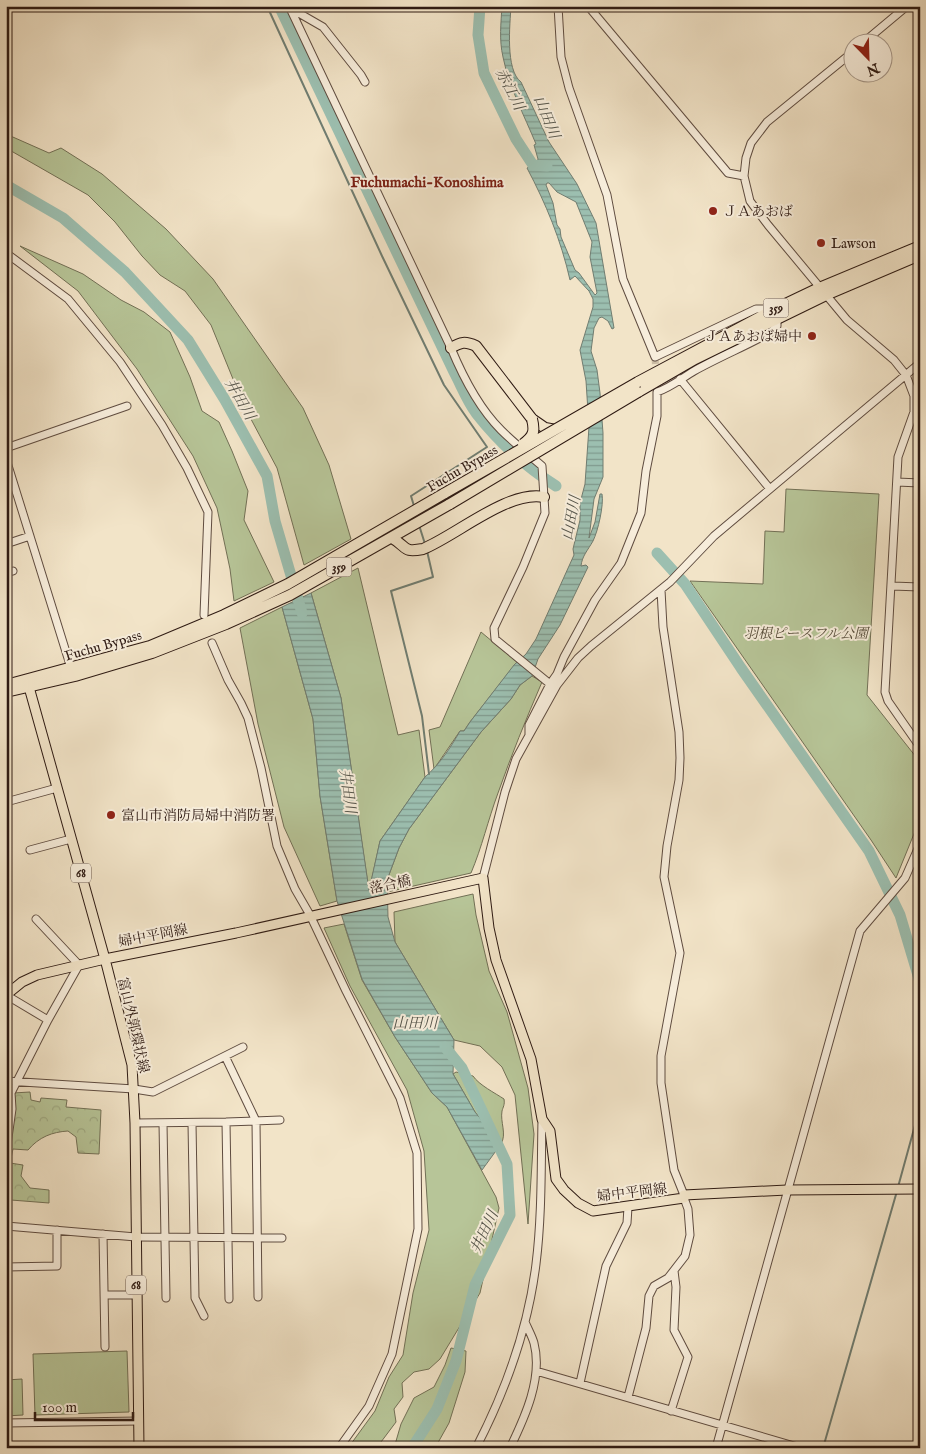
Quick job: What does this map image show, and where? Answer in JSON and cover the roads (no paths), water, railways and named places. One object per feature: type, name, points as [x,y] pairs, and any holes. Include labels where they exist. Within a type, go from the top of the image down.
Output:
[{"type":"highway","name":"Fuchu Bypass","points":[[6,685],[28,684],[75,676],[152,654],[225,620],[556,430],[695,359],[776,314],[920,246]]},
{"type":"highway","name":"Fuchu Bypass","points":[[823,291],[920,254]]},
{"type":"highway","points":[[451,348],[461,342],[467,342],[476,346],[532,419],[545,428],[556,430]]},
{"type":"highway","name":"Fuchu Bypass","points":[[6,692],[71,668],[150,646],[290,595],[450,504],[638,387]]},
{"type":"highway","points":[[486,470],[501,457],[531,438],[534,432],[532,419]]},
{"type":"highway","points":[[392,538],[411,552],[424,549],[500,507],[534,495],[544,494]]},
{"type":"highway","points":[[424,549],[414,548],[408,544],[408,534],[412,529],[450,504]]},
{"type":"main road","name":"富山外郭環状線","points":[[28,684],[130,1054],[135,1123],[139,1448]]},
{"type":"main road","name":"婦中平岡線","points":[[480,878],[496,960],[531,1059],[542,1119],[550,1131],[556,1179],[564,1190],[578,1203],[593,1211],[684,1197],[787,1190],[920,1189]]},
{"type":"main road","name":"落合橋","points":[[310,915],[480,878]]},
{"type":"main road","name":"婦中平岡線","points":[[6,995],[22,982],[37,975],[105,959],[236,933],[310,915]]},
{"type":"street","points":[[529,734],[528,725],[549,683],[557,674],[564,657],[595,600],[621,563],[641,513],[646,471],[657,416],[657,392],[771,332],[777,326],[776,314],[756,309],[655,357],[623,279],[608,195],[569,88],[561,57],[558,6]]},
{"type":"street","points":[[588,6],[728,172],[744,176]]},
{"type":"street","points":[[876,32],[907,6]]},
{"type":"street","points":[[290,7],[323,28],[362,75],[365,82]]},
{"type":"street","points":[[290,7],[461,372],[479,402],[500,429],[542,466],[545,513],[541,526],[494,628],[496,638],[549,683]]},
{"type":"street","points":[[844,59],[767,122],[751,143],[746,158],[744,176],[750,201],[847,320],[894,360],[906,375],[914,396],[914,412],[898,457],[886,692],[888,702],[920,747]]},
{"type":"street","points":[[6,252],[60,293],[120,362],[187,468],[208,512],[204,615]]},
{"type":"street","points":[[480,878],[516,760],[557,685],[578,658],[670,582],[714,536],[920,363]]},
{"type":"street","points":[[680,379],[770,489]]},
{"type":"street","points":[[6,448],[127,406]]},
{"type":"street","points":[[6,459],[71,668]]},
{"type":"street","points":[[897,482],[920,483]]},
{"type":"street","points":[[6,544],[30,536]]},
{"type":"street","points":[[892,586],[920,587]]},
{"type":"street","points":[[628,1397],[646,1328],[649,1296],[654,1286],[668,1278],[685,1256],[690,1236],[688,1209],[674,1170],[661,1083],[661,1056],[680,953],[664,877],[667,846],[679,780],[680,758],[679,732],[663,627],[661,590]]},
{"type":"street","points":[[212,644],[248,718],[278,846],[295,889],[310,915],[400,1098],[418,1153],[418,1229],[392,1354],[369,1406],[338,1448]]},
{"type":"street","points":[[6,802],[57,788]]},
{"type":"street","points":[[30,850],[71,839]]},
{"type":"street","points":[[716,1448],[860,932],[883,902],[896,891],[905,878],[920,844]]},
{"type":"street","points":[[6,1152],[12,1109],[11,1093],[48,1020],[79,965],[36,919]]},
{"type":"street","points":[[6,995],[48,1020]]},
{"type":"street","points":[[6,1081],[134,1089],[153,1092],[242,1047]]},
{"type":"street","points":[[225,1056],[256,1121],[258,1297]]},
{"type":"street","points":[[476,1448],[496,1410],[508,1379],[525,1321],[536,1264],[542,1119]]},
{"type":"street","points":[[135,1123],[280,1120]]},
{"type":"street","points":[[226,1122],[229,1299]]},
{"type":"street","points":[[163,1123],[166,1298]]},
{"type":"street","points":[[192,1123],[195,1298],[204,1316]]},
{"type":"street","points":[[580,1383],[606,1266],[628,1223],[628,1207]]},
{"type":"street","points":[[6,1226],[136,1237],[282,1238]]},
{"type":"street","points":[[6,1267],[57,1266],[57,1230]]},
{"type":"street","points":[[103,1234],[105,1347]]},
{"type":"street","points":[[671,1411],[688,1357],[674,1330],[676,1287],[674,1271]]},
{"type":"street","points":[[104,1295],[137,1295]]},
{"type":"street","points":[[510,1448],[528,1406],[535,1382],[536,1357],[534,1342],[525,1321]]},
{"type":"street","points":[[536,1371],[801,1448]]},
{"type":"street","points":[[6,1423],[138,1421]]},
{"type":"water","name":"山田川","points":[[502,6],[511,6],[510,46],[516,76],[521,82],[549,142],[577,184],[596,223],[614,328],[612,329],[608,321],[602,317],[599,318],[594,328],[591,351],[597,370],[600,393],[603,433],[603,477],[594,499],[589,538],[595,522],[600,494],[602,494],[599,525],[581,566],[586,565],[588,567],[560,625],[538,659],[532,676],[520,685],[511,699],[481,732],[409,829],[399,848],[387,880],[388,917],[395,942],[454,1040],[453,1074],[475,1112],[501,1144],[482,1170],[447,1107],[432,1093],[395,1037],[362,979],[337,901],[320,796],[313,719],[282,607],[311,593],[341,698],[369,890],[380,841],[425,777],[445,755],[460,731],[464,731],[536,639],[574,555],[573,549],[580,520],[580,503],[585,484],[589,427],[586,381],[580,350],[593,307],[593,299],[589,291],[575,276],[570,280],[552,222],[527,168],[537,163],[538,159],[534,145],[536,144],[513,90],[503,57],[501,44]],"holes":[[[549,183],[557,192],[576,202],[592,242],[590,257],[597,293],[595,295],[575,270],[561,237],[553,203],[546,185]]]},
{"type":"waterway","points":[[267,6],[382,256],[444,385],[487,447],[411,496],[414,506]]},
{"type":"waterway","name":"山田川","points":[[279,6],[470,403],[476,413],[503,443],[534,471],[556,486]]},
{"type":"waterway","name":"赤江川","points":[[480,6],[478,35],[484,73],[516,139],[533,165],[547,166]]},
{"type":"waterway","name":"井田川","points":[[6,185],[63,218],[125,272],[188,340],[225,400],[267,476],[275,521],[302,613]]},
{"type":"waterway","points":[[419,525],[425,544]]},
{"type":"waterway","points":[[427,551],[433,577],[391,591],[422,716],[429,774]]},
{"type":"waterway","points":[[657,553],[685,584],[741,668],[869,851],[900,915],[920,982]]},
{"type":"waterway","name":"井田川","points":[[412,1448],[437,1409],[456,1361],[475,1285],[510,1215],[507,1164],[462,1068],[445,1047]]},
{"type":"waterway","points":[[898,1187],[920,1107]]},
{"type":"waterway","points":[[823,1448],[897,1191]]},
{"type":"tunnel","points":[[655,357],[657,392]]},
{"type":"place","name":"ＪＡあおば","points":[[713,211]]},
{"type":"place","name":"Lawson","points":[[821,243]]},
{"type":"place","name":"ＪＡあおば婦中","points":[[812,336]]},
{"type":"place","name":"富山市消防局婦中消防署","points":[[111,815]]},
{"type":"district","name":"Fuchumachi-Konoshima","points":[[427,182]]},
{"type":"park label","name":"羽根ピースフル公園","points":[[806,633]]}]
